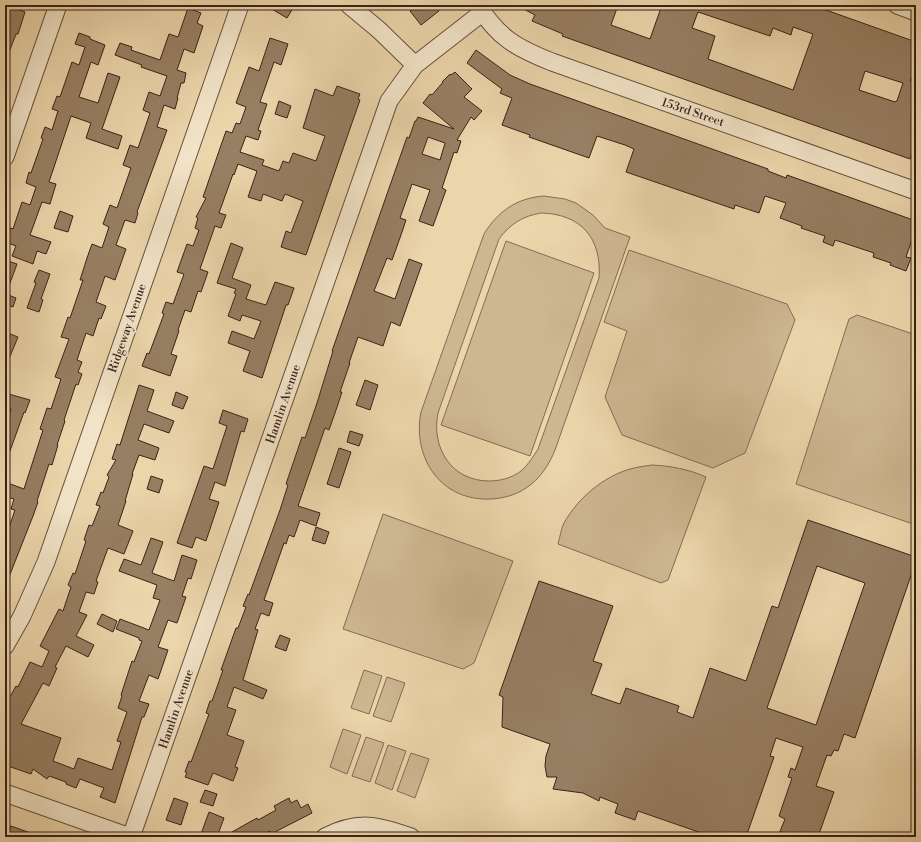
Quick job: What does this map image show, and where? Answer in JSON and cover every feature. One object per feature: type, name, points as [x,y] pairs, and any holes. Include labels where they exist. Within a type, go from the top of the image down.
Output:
[{"type":"street","points":[[5,157],[58,5]]},
{"type":"street","name":"Ridgeway Avenue","points":[[5,646],[22,616],[46,562],[240,5]]},
{"type":"street","points":[[348,5],[380,30],[415,65]]},
{"type":"street","points":[[897,5],[916,12]]},
{"type":"street","name":"Hamlin Avenue","points":[[131,837],[389,101],[415,65],[481,9]]},
{"type":"street","name":"153rd Street","points":[[481,9],[492,26],[505,38],[518,47],[546,60],[916,191]]},
{"type":"street","points":[[5,793],[85,830],[131,837]]},
{"type":"street","points":[[325,837],[337,831],[364,825],[387,833],[411,837]]},
{"type":"shaded area","points":[[544,196],[565,199],[576,203],[593,215],[605,228],[630,237],[550,461],[536,480],[518,493],[496,499],[474,498],[458,493],[445,485],[434,474],[426,461],[421,445],[419,429],[421,412],[484,234],[502,212],[517,203],[534,197]],"holes":[[[541,213],[555,214],[578,223],[593,240],[597,251],[599,278],[538,449],[526,466],[514,476],[506,479],[489,481],[476,479],[464,475],[454,468],[447,460],[441,449],[438,438],[438,413],[499,239],[512,225],[528,216]]]},
{"type":"shaded area","points":[[506,241],[594,273],[530,456],[441,425]]},
{"type":"shaded area","points":[[629,250],[787,304],[795,320],[745,453],[713,468],[622,435],[605,397],[627,331],[604,322]]},
{"type":"shaded area","points":[[857,315],[916,335],[916,525],[796,484],[849,319]]},
{"type":"shaded area","points":[[652,465],[679,468],[706,477],[668,580],[661,583],[558,544],[563,525],[576,505],[592,490],[610,477],[633,468]]},
{"type":"shaded area","points":[[383,514],[513,561],[474,663],[463,669],[343,629]]},
{"type":"shaded area","points":[[364,670],[382,676],[369,714],[351,708]]},
{"type":"shaded area","points":[[387,677],[405,683],[391,722],[373,716]]},
{"type":"shaded area","points":[[343,729],[361,735],[347,774],[330,767]]},
{"type":"shaded area","points":[[366,737],[384,743],[370,782],[352,776]]},
{"type":"shaded area","points":[[388,745],[406,751],[392,790],[375,783]]},
{"type":"shaded area","points":[[411,753],[429,759],[415,798],[397,791]]},
{"type":"building","points":[[265,5],[295,5],[287,18]]},
{"type":"building","points":[[418,5],[435,5],[439,11],[421,25],[410,11]]},
{"type":"building","points":[[516,5],[618,5],[611,25],[650,39],[662,5],[812,5],[916,42],[916,64],[910,81],[915,82],[912,92],[916,92],[916,141],[910,159],[562,36],[563,34],[532,21],[535,15]],"holes":[[[698,12],[770,36],[773,28],[791,35],[793,27],[813,34],[793,90],[708,59],[715,36],[692,28]],[[865,71],[903,83],[897,101],[895,102],[859,90]]]},
{"type":"building","points":[[8,6],[25,12],[18,34],[16,34],[6,60],[5,15]]},
{"type":"building","points":[[188,8],[201,13],[197,23],[203,26],[194,53],[184,49],[177,70],[186,73],[184,83],[181,83],[175,109],[164,105],[157,127],[167,130],[137,212],[135,223],[125,220],[116,245],[126,249],[115,280],[105,276],[96,302],[106,306],[101,319],[99,318],[93,336],[86,333],[77,360],[82,362],[78,372],[82,374],[78,385],[76,384],[64,420],[65,421],[52,465],[49,464],[33,516],[5,587],[5,539],[15,510],[11,509],[14,499],[5,496],[5,482],[24,489],[43,430],[40,429],[47,408],[51,409],[61,379],[55,377],[69,339],[61,337],[68,317],[70,318],[83,280],[80,280],[87,258],[92,244],[102,248],[109,227],[103,224],[110,205],[117,208],[131,168],[123,165],[130,145],[138,148],[150,113],[143,110],[149,92],[160,96],[167,76],[141,67],[142,65],[115,55],[120,43],[132,47],[131,50],[160,60],[169,34],[178,37]]},
{"type":"building","points":[[79,33],[105,45],[98,65],[91,62],[79,97],[98,103],[108,73],[120,77],[102,129],[122,136],[118,149],[86,138],[91,123],[71,116],[49,182],[56,184],[50,204],[42,202],[30,235],[51,242],[46,254],[37,251],[33,264],[12,256],[16,246],[5,242],[10,228],[13,229],[22,202],[30,205],[36,187],[26,183],[29,172],[31,173],[43,139],[41,138],[45,127],[52,130],[58,111],[52,109],[57,96],[60,97],[72,62],[79,65],[85,47],[75,44]]},
{"type":"building","points":[[270,38],[288,44],[281,65],[274,62],[260,102],[267,104],[258,130],[261,131],[258,140],[246,136],[240,152],[264,160],[262,165],[279,171],[283,161],[289,163],[293,153],[316,161],[325,136],[303,128],[315,89],[333,96],[337,86],[360,94],[358,99],[360,100],[306,255],[281,247],[286,231],[291,233],[303,201],[285,194],[282,201],[263,194],[261,201],[248,197],[257,171],[238,164],[219,213],[226,215],[221,228],[215,226],[200,269],[208,272],[201,292],[198,291],[191,312],[185,310],[178,330],[179,331],[171,354],[177,356],[170,376],[142,366],[147,353],[149,354],[164,314],[162,313],[166,302],[173,304],[184,274],[177,272],[187,244],[193,246],[199,230],[195,228],[198,218],[196,217],[206,198],[203,197],[226,131],[232,133],[236,123],[240,124],[246,107],[236,103],[249,67],[259,71]]},
{"type":"building","points":[[476,50],[510,75],[530,84],[768,169],[768,171],[786,178],[787,175],[916,221],[916,228],[906,257],[911,258],[906,271],[890,265],[891,263],[873,257],[874,253],[835,240],[833,246],[823,242],[825,236],[801,228],[802,226],[780,218],[786,203],[765,196],[759,213],[735,205],[734,209],[626,172],[634,149],[625,145],[597,136],[589,158],[529,137],[530,135],[502,125],[512,98],[500,93],[502,89],[467,63]]},
{"type":"building","points":[[455,72],[472,89],[464,97],[482,111],[474,120],[471,117],[457,140],[461,141],[457,153],[454,152],[442,188],[446,190],[433,226],[419,221],[430,190],[412,184],[400,218],[406,220],[401,235],[392,260],[387,258],[374,291],[395,299],[409,259],[422,264],[400,326],[391,322],[383,346],[358,337],[329,430],[325,428],[298,506],[320,513],[316,526],[300,520],[294,537],[289,535],[286,544],[284,543],[264,600],[273,603],[269,616],[261,613],[255,629],[258,630],[243,680],[267,690],[263,699],[234,687],[227,707],[236,710],[227,735],[244,741],[235,767],[238,768],[233,781],[213,773],[208,785],[185,777],[187,773],[185,772],[189,761],[191,762],[209,714],[206,713],[223,670],[221,670],[236,628],[238,628],[246,607],[243,606],[248,594],[249,595],[280,510],[288,485],[286,484],[302,437],[305,438],[332,351],[407,137],[409,138],[418,117],[454,129],[423,103],[450,74],[451,75]],"holes":[[[428,137],[445,143],[440,160],[422,154]]]},
{"type":"building","points":[[279,101],[291,106],[287,118],[275,114]]},
{"type":"building","points":[[60,211],[73,216],[68,232],[54,228]]},
{"type":"building","points":[[231,243],[243,248],[232,278],[251,285],[246,299],[266,305],[275,282],[294,288],[288,305],[286,305],[262,378],[243,371],[250,351],[228,343],[232,331],[254,339],[261,321],[242,315],[240,321],[228,316],[236,294],[234,293],[236,289],[217,283]]},
{"type":"building","points":[[5,260],[17,264],[6,294],[16,298],[13,307],[5,304]]},
{"type":"building","points":[[39,270],[50,274],[41,299],[43,300],[39,312],[27,308]]},
{"type":"building","points":[[5,332],[18,337],[6,366],[5,366]]},
{"type":"building","points":[[365,380],[378,385],[370,410],[356,405]]},
{"type":"building","points":[[139,385],[154,390],[147,411],[174,421],[169,433],[144,424],[138,440],[159,448],[155,460],[139,455],[132,474],[126,501],[118,525],[133,531],[124,554],[108,548],[96,581],[98,582],[94,594],[86,592],[79,612],[87,615],[76,636],[94,645],[88,657],[66,646],[55,667],[57,668],[49,686],[43,683],[21,724],[61,738],[53,761],[74,769],[78,758],[112,770],[121,742],[117,741],[127,712],[118,708],[121,695],[132,661],[134,662],[142,641],[139,640],[139,638],[116,629],[120,619],[149,630],[160,600],[153,598],[157,585],[119,571],[124,559],[141,565],[151,538],[163,542],[152,573],[174,581],[182,555],[197,560],[191,579],[188,578],[182,596],[186,597],[177,623],[168,620],[158,647],[168,650],[158,679],[149,675],[139,701],[149,704],[144,717],[142,717],[115,803],[100,797],[104,788],[80,779],[76,788],[66,784],[66,782],[49,776],[47,779],[33,769],[31,774],[5,765],[5,706],[16,686],[18,687],[30,662],[42,667],[49,651],[40,646],[59,609],[63,611],[71,587],[68,585],[73,573],[75,574],[86,541],[84,540],[89,525],[92,526],[100,506],[96,505],[101,492],[103,493],[109,477],[107,475],[116,460],[112,459],[117,444],[120,445]]},
{"type":"building","points":[[176,392],[188,397],[183,409],[172,405]]},
{"type":"building","points":[[5,393],[30,400],[25,413],[24,412],[6,462],[5,425],[11,409],[5,407]]},
{"type":"building","points":[[223,410],[248,419],[244,432],[241,431],[225,486],[215,482],[209,499],[219,502],[206,541],[196,537],[192,548],[177,543],[204,466],[213,469],[227,426],[219,423]]},
{"type":"building","points":[[350,431],[363,435],[359,446],[347,442]]},
{"type":"building","points":[[339,448],[351,452],[339,488],[327,484]]},
{"type":"building","points":[[151,476],[163,480],[159,493],[147,489]]},
{"type":"building","points":[[808,520],[916,557],[916,561],[855,738],[844,734],[838,751],[834,750],[831,756],[827,755],[816,786],[834,792],[819,834],[813,832],[811,837],[786,837],[779,834],[785,819],[779,816],[792,778],[788,777],[791,768],[795,770],[803,747],[776,738],[770,756],[774,757],[746,837],[713,837],[638,811],[635,820],[615,813],[618,804],[600,797],[599,801],[583,793],[553,789],[557,777],[547,777],[545,766],[546,756],[550,744],[502,727],[503,697],[499,695],[539,581],[613,606],[593,661],[602,664],[591,694],[620,704],[626,688],[679,706],[677,712],[693,718],[710,668],[746,681],[772,606],[778,608]],"holes":[[[817,566],[865,583],[816,725],[767,708]]]},
{"type":"building","points":[[316,527],[329,532],[325,544],[312,540]]},
{"type":"building","points":[[102,614],[117,621],[113,632],[97,624]]},
{"type":"building","points":[[280,635],[290,639],[286,651],[275,647]]},
{"type":"building","points":[[205,790],[217,794],[213,806],[200,802]]},
{"type":"building","points":[[174,798],[188,803],[181,825],[166,820]]},
{"type":"building","points":[[289,798],[291,803],[297,800],[301,808],[308,804],[312,813],[271,834],[270,831],[259,837],[223,837],[257,818],[258,820],[276,810],[274,806]]},
{"type":"building","points":[[209,812],[224,818],[217,837],[210,837],[201,834]]},
{"type":"building","points":[[11,826],[39,836],[39,837],[7,837]]}]
